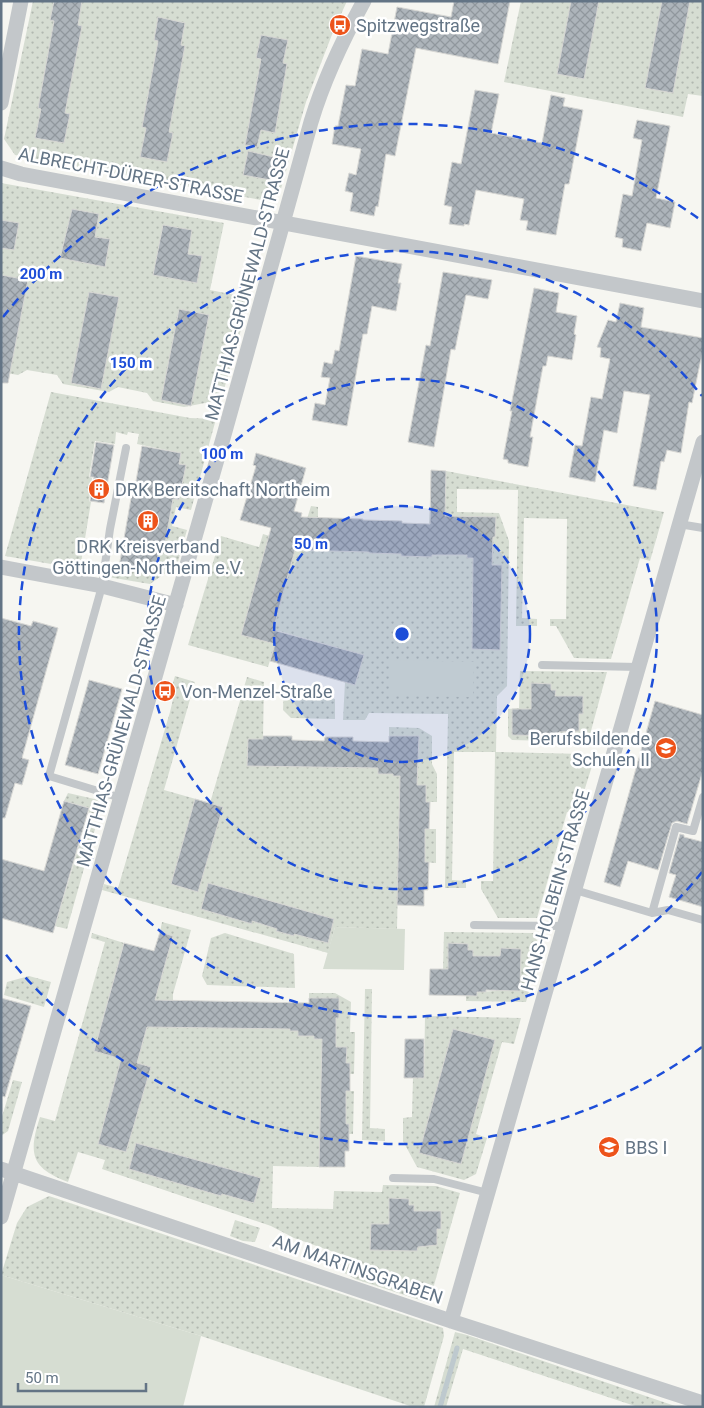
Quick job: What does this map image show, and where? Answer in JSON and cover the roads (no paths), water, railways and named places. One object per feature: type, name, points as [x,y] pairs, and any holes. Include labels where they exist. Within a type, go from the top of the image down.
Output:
[{"type":"street","points":[[1,104],[21,1]]},
{"type":"street","name":"MATTHIAS-GRÜNEWALD-STRASSE","points":[[1,1217],[7,1171],[122,798],[311,122],[340,45],[364,1]]},
{"type":"street","name":"ALBRECHT-DÜRER-STRASSE","points":[[1,168],[21,174],[283,222]]},
{"type":"street","points":[[283,222],[703,301]]},
{"type":"street","name":"HANS-HOLBEIN-STRASSE","points":[[451,1321],[703,442]]},
{"type":"street","points":[[1,567],[102,586],[176,605]]},
{"type":"street","name":"AM MARTINSGRABEN","points":[[7,1171],[451,1321],[703,1403]]},
{"type":"lane","points":[[122,798],[49,776],[102,586],[110,529],[126,448]]},
{"type":"lane","points":[[679,524],[703,528]]},
{"type":"lane","points":[[542,665],[638,667]]},
{"type":"lane","points":[[652,913],[676,827],[693,832],[703,798]]},
{"type":"lane","points":[[575,890],[652,913],[668,910],[703,920]]},
{"type":"lane","points":[[474,925],[564,926]]},
{"type":"lane","points":[[393,1178],[434,1179],[488,1194]]},
{"type":"waterway","points":[[440,1407],[457,1348]]},
{"type":"place","name":"Spitzwegstraße","points":[[340,25]]},
{"type":"place","name":"DRK Bereitschaft Northeim","points":[[99,489]]},
{"type":"place","name":"DRK Kreisverband Göttingen-Northeim e.V.","points":[[148,521]]},
{"type":"place","name":"Von-Menzel-Straße","points":[[165,691]]},
{"type":"place","name":"Berufsbildende Schulen II","points":[[666,748]]},
{"type":"place","name":"BBS I","points":[[609,1147]]}]
